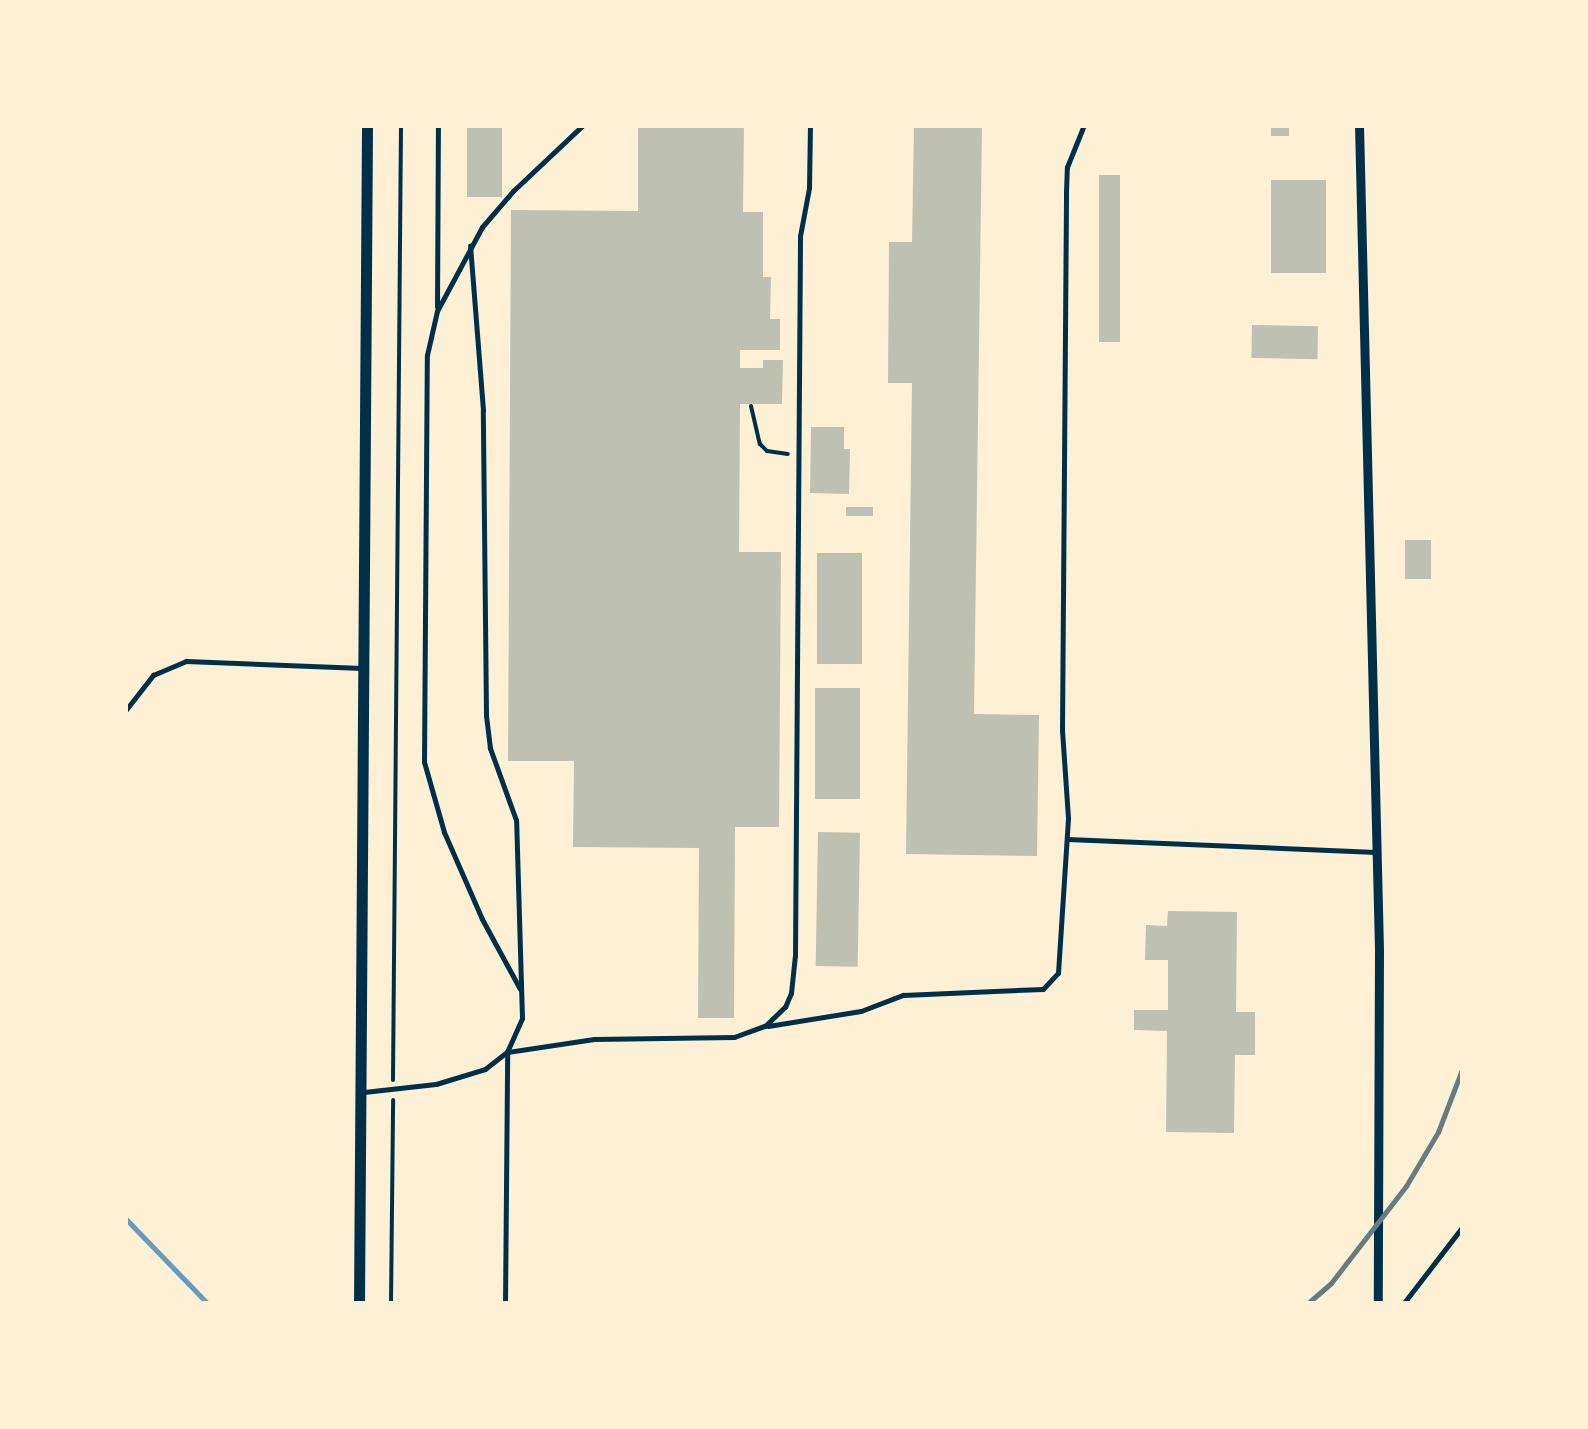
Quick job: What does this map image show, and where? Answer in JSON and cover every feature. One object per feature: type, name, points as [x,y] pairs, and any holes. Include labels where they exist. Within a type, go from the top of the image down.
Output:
[{"type":"street","points":[[359,1304],[367,125]]},
{"type":"street","points":[[1360,125],[1376,852],[1378,1304]]},
{"type":"lane","points":[[438,125],[437,311],[427,354],[424,762],[444,832],[482,919],[522,991]]},
{"type":"lane","points":[[437,311],[470,246],[513,191],[584,125]]},
{"type":"lane","points":[[765,1026],[785,1008],[791,994],[795,956],[800,236],[809,188],[810,125]]},
{"type":"lane","points":[[507,1052],[594,1039],[734,1038],[765,1026],[861,1010],[903,995],[1043,990],[1058,974],[1067,839],[1062,731],[1066,192],[1068,168],[1084,125]]},
{"type":"lane","points":[[358,1093],[463,1077],[485,1069],[507,1052],[519,1032],[522,991],[516,820],[490,748],[486,715],[484,439],[470,246]]},
{"type":"lane","points":[[125,712],[154,675],[186,661],[364,668]]},
{"type":"lane","points":[[1067,839],[1376,852]]},
{"type":"lane","points":[[505,1304],[507,1052]]},
{"type":"lane","points":[[1403,1304],[1463,1226]]},
{"type":"path","points":[[390,1304],[401,125]]},
{"type":"path","points":[[751,406],[760,444],[778,454],[798,454]]},
{"type":"building","points":[[467,125],[502,125],[502,197],[467,197]]},
{"type":"building","points":[[638,125],[744,125],[743,212],[763,212],[763,277],[771,277],[770,319],[780,319],[780,350],[740,350],[740,368],[763,368],[763,360],[783,360],[782,404],[740,404],[739,552],[781,552],[779,827],[735,827],[734,1018],[698,1018],[699,848],[573,847],[574,761],[508,761],[511,210],[638,211]]},
{"type":"building","points":[[914,125],[982,125],[974,714],[1039,715],[1037,856],[906,854],[912,383],[888,383],[889,242],[912,242]]},
{"type":"building","points":[[1271,125],[1289,125],[1289,136],[1271,136]]},
{"type":"building","points":[[1099,175],[1120,175],[1120,342],[1099,342]]},
{"type":"building","points":[[1271,180],[1326,180],[1326,273],[1271,273]]},
{"type":"building","points":[[1252,325],[1318,326],[1317,359],[1251,358]]},
{"type":"building","points":[[811,427],[844,427],[844,449],[850,449],[849,494],[810,493]]},
{"type":"building","points":[[846,507],[873,507],[873,516],[846,516]]},
{"type":"building","points":[[1405,540],[1431,540],[1431,579],[1405,579]]},
{"type":"building","points":[[817,553],[862,553],[862,664],[817,664]]},
{"type":"building","points":[[815,688],[860,688],[860,799],[815,799]]},
{"type":"building","points":[[818,832],[860,833],[858,967],[816,966]]},
{"type":"building","points":[[1168,911],[1237,912],[1236,1012],[1255,1012],[1255,1055],[1235,1055],[1234,1133],[1166,1132],[1167,1031],[1134,1030],[1134,1010],[1168,1010],[1168,960],[1145,960],[1146,925],[1167,926]]},
{"type":"waterway","points":[[125,1218],[208,1304]]},
{"type":"railway","points":[[1307,1304],[1331,1283],[1406,1186],[1438,1132],[1463,1067]]}]
